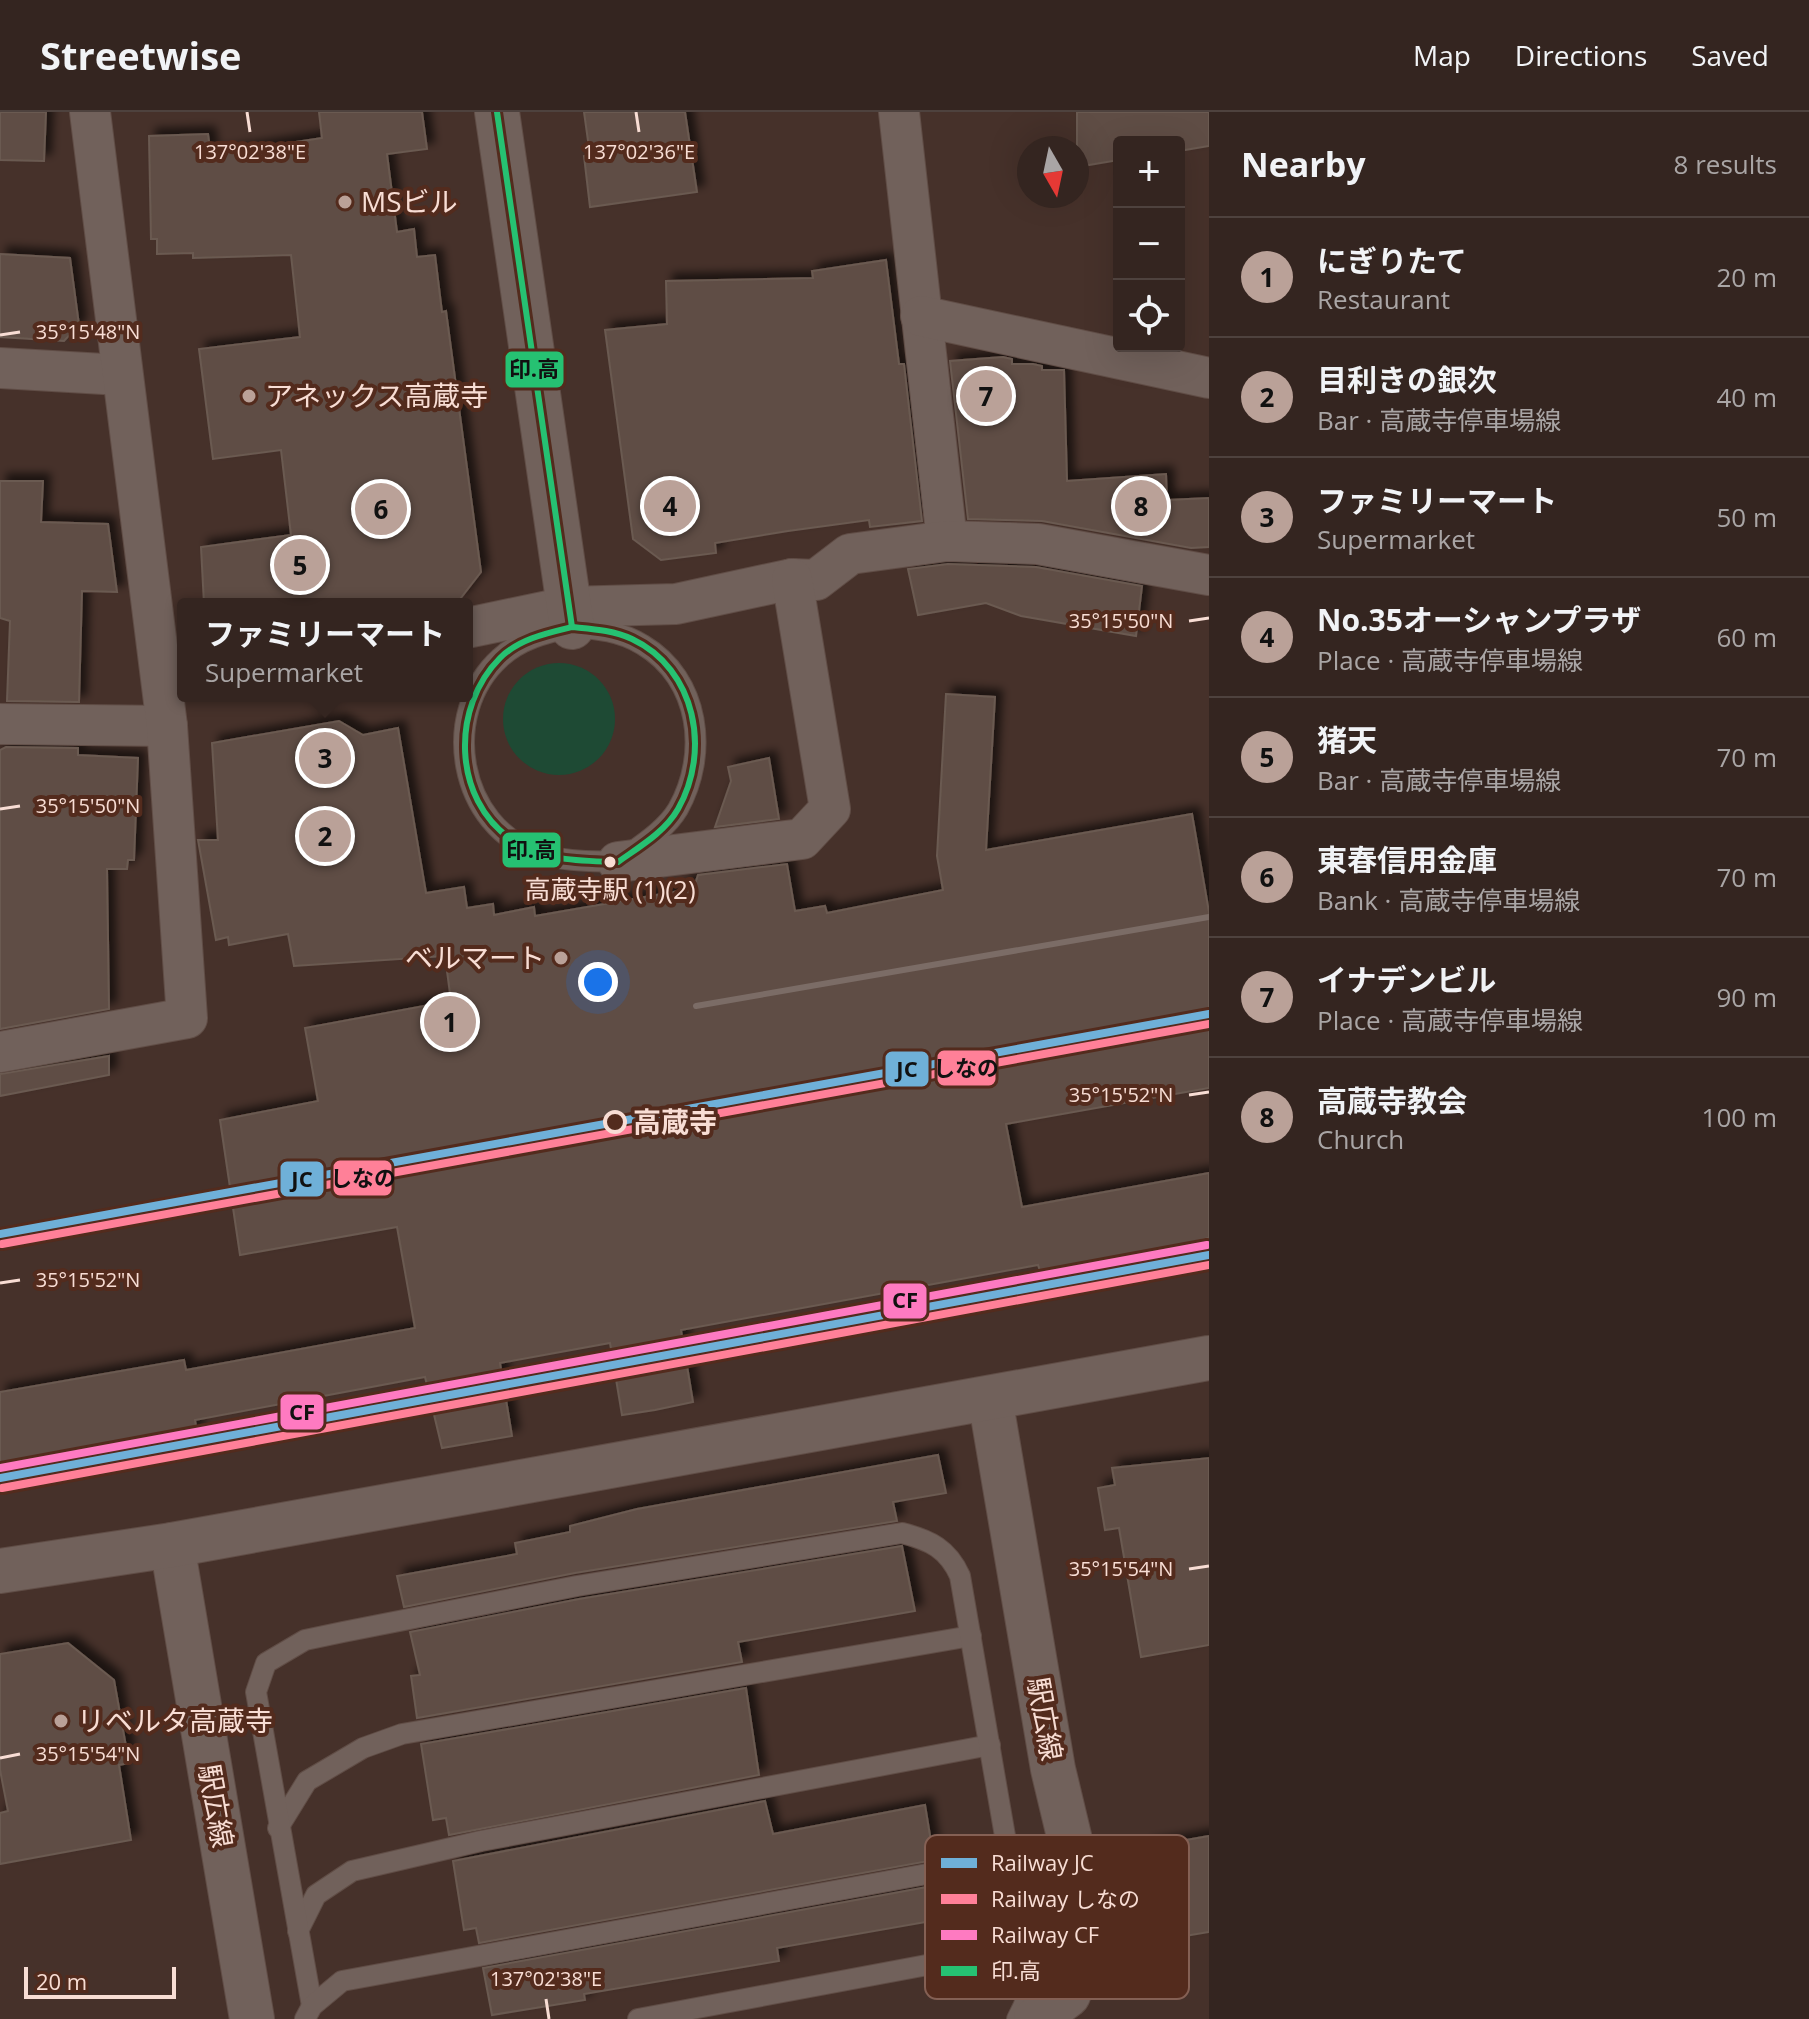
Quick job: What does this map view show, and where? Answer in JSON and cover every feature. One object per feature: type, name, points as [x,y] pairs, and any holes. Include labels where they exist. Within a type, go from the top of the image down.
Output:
[{"type":"street","points":[[0,1052],[187,1018],[171,703],[121,375],[90,112]]},
{"type":"street","points":[[497,112],[570,617]]},
{"type":"street","points":[[899,112],[947,541]]},
{"type":"street","points":[[921,316],[1209,378]]},
{"type":"street","points":[[0,368],[121,375]]},
{"type":"street","points":[[473,627],[676,604],[792,579],[816,580],[850,554],[947,541],[1038,544],[1209,575]]},
{"type":"street","points":[[618,862],[802,839],[830,809],[792,579]]},
{"type":"street","points":[[0,724],[171,703]]},
{"type":"street","points":[[0,1571],[172,1545],[1209,1358]]},
{"type":"street","name":"駅広線","points":[[990,1398],[1050,1754],[1069,1835]]},
{"type":"street","name":"駅広線","points":[[172,1545],[252,2019]]},
{"type":"street","name":"駅広線","points":[[1036,2019],[1063,1999]]},
{"type":"lane","points":[[472,702],[463,727],[464,766],[478,803],[503,833],[537,853],[576,861],[618,862],[676,812],[692,777],[698,741],[690,703],[672,671],[644,645],[610,630],[570,617],[500,658],[476,689],[473,698]]},
{"type":"lane","points":[[308,2012],[298,1931],[256,1692],[266,1663],[305,1640],[577,1586],[902,1533],[926,1539],[951,1556],[960,1576],[1005,1835]]},
{"type":"lane","points":[[278,1828],[307,1781],[363,1748],[402,1734],[971,1636]]},
{"type":"lane","points":[[298,1931],[316,1895],[352,1871],[481,1841],[990,1745]]},
{"type":"lane","points":[[308,2012],[342,1981],[925,1874]]},
{"type":"lane","points":[[638,2019],[925,1965]]},
{"type":"lane","points":[[1017,2019],[1026,1999]]},
{"type":"green space","points":[[559,663],[580,667],[598,680],[611,698],[615,719],[611,740],[598,758],[580,771],[559,775],[538,771],[520,758],[507,740],[503,719],[507,698],[520,680],[538,667]]},
{"type":"building","points":[[0,112],[46,112],[44,161],[0,160]]},
{"type":"building","points":[[319,112],[422,112],[427,149],[387,154],[397,232],[414,229],[417,257],[435,255],[442,312],[446,311],[481,572],[461,598],[204,598],[201,547],[291,535],[281,450],[213,459],[199,349],[300,337],[291,255],[193,258],[193,253],[157,254],[157,239],[151,239],[149,136],[208,134],[211,155],[322,138]]},
{"type":"building","points":[[584,112],[685,112],[697,192],[590,207],[584,156],[590,155]]},
{"type":"building","points":[[1077,112],[1209,112],[1209,146],[1185,150],[1185,136],[1113,136],[1113,161],[1089,165],[1089,136],[1077,136]]},
{"type":"building","points":[[0,254],[70,258],[79,325],[64,341],[0,337]]},
{"type":"building","points":[[886,260],[899,364],[904,364],[922,521],[870,527],[869,520],[788,531],[715,543],[716,553],[661,560],[633,539],[605,330],[667,324],[666,281],[813,278],[812,271]]},
{"type":"building","points":[[1012,359],[1012,364],[1033,364],[1042,366],[1042,370],[1064,370],[1067,481],[1166,474],[1167,500],[1209,498],[1209,547],[1191,548],[1042,521],[968,519],[950,361]]},
{"type":"building","points":[[0,481],[43,481],[41,522],[108,524],[117,592],[82,591],[79,702],[7,701],[10,621],[0,618]]},
{"type":"building","points":[[948,564],[1036,567],[1142,586],[1136,636],[1021,616],[986,603],[918,615],[908,569]]},
{"type":"building","points":[[946,694],[995,697],[986,850],[1192,814],[1209,912],[1209,1088],[1006,1124],[1022,1207],[1209,1173],[1209,1238],[1083,1268],[1041,1274],[1038,1265],[681,1330],[693,1402],[655,1410],[622,1415],[610,1343],[500,1363],[512,1436],[442,1448],[425,1377],[195,1420],[197,1432],[0,1467],[0,1392],[184,1360],[186,1370],[415,1328],[397,1227],[240,1255],[220,1120],[318,1101],[305,1028],[451,1001],[445,956],[294,966],[288,934],[229,945],[228,937],[216,940],[198,840],[218,840],[212,743],[339,721],[363,735],[398,728],[426,893],[464,887],[467,908],[493,904],[494,915],[534,907],[535,916],[685,890],[683,883],[696,881],[698,875],[787,864],[795,911],[825,906],[827,913],[943,890],[937,856]]},
{"type":"building","points":[[6,747],[78,748],[78,755],[138,758],[134,860],[128,860],[127,869],[107,869],[109,1009],[0,1029],[0,750]]},
{"type":"building","points":[[769,758],[779,819],[715,827],[731,781],[728,767]]},
{"type":"building","points":[[109,1056],[109,1075],[0,1096],[0,1074]]},
{"type":"building","points":[[938,1455],[946,1493],[893,1502],[897,1521],[575,1573],[404,1607],[397,1576],[517,1554],[515,1543],[570,1532],[570,1526],[637,1509]]},
{"type":"building","points":[[1209,1458],[1209,1645],[1141,1657],[1119,1528],[1105,1530],[1098,1488],[1115,1485],[1112,1468]]},
{"type":"building","points":[[902,1546],[915,1611],[738,1642],[742,1662],[417,1718],[411,1676],[420,1675],[410,1632],[579,1599]]},
{"type":"building","name":"リベルタ高蔵寺","points":[[68,1643],[114,1680],[129,1763],[119,1765],[131,1840],[0,1864],[0,1813],[8,1811],[0,1770],[0,1654]]},
{"type":"building","points":[[746,1688],[759,1775],[449,1835],[446,1818],[433,1820],[421,1744]]},
{"type":"building","points":[[765,1801],[773,1834],[925,1805],[930,1835],[925,1835],[925,1862],[479,1943],[476,1928],[464,1930],[453,1861]]},
{"type":"building","points":[[1209,1836],[1209,1932],[1189,1935],[1189,1839]]},
{"type":"building","points":[[925,1887],[925,1922],[777,1948],[779,1961],[584,1994],[585,2000],[492,2015],[483,1968]]},
{"type":"railway","points":[[696,1006],[1209,917]]},
{"type":"rail line","name":"JC","points":[[0,1234],[1209,1014]]},
{"type":"rail line","name":"しなの","points":[[2,1244],[1209,1024]]},
{"type":"rail line","name":"CF","points":[[0,1468],[1207,1245]]},
{"type":"rail line","name":"JC","points":[[0,1478],[1209,1255]]},
{"type":"rail line","name":"しなの","points":[[2,1488],[1209,1265]]},
{"type":"transit line","name":"印.高","points":[[497,112],[572,627]]},
{"type":"transit line","name":"印.高","points":[[473,702],[466,726],[465,752],[469,777],[478,801],[492,822],[512,840],[550,856],[618,862],[643,845],[673,817],[688,786],[694,762],[695,738],[691,714],[671,670],[654,653],[632,639],[617,634],[572,627]]},
{"type":"transit line","name":"印.高","points":[[473,701],[484,678],[508,651],[534,638],[572,627]]},
{"type":"place","name":"MSビル","points":[[345,202]]},
{"type":"place","name":"アネックス高蔵寺","points":[[249,396]]},
{"type":"place","name":"イナデンビル","points":[[986,396]]},
{"type":"place","name":"No.35オーシャンプラザ","points":[[670,506]]},
{"type":"place","name":"高蔵寺教会","points":[[1141,506]]},
{"type":"place","name":"東春信用金庫","points":[[381,509]]},
{"type":"place","name":"猪天","points":[[300,565]]},
{"type":"place","name":"ファミリーマート","points":[[325,758]]},
{"type":"place","name":"目利きの銀次","points":[[325,836]]},
{"type":"place","name":"高蔵寺駅 (1)(2)","points":[[610,862]]},
{"type":"place","name":"ベルマート","points":[[561,958]]},
{"type":"place","name":"にぎりたて","points":[[450,1022]]},
{"type":"place","name":"高蔵寺","points":[[615,1122]]},
{"type":"place","name":"リベルタ高蔵寺","points":[[61,1721]]}]
